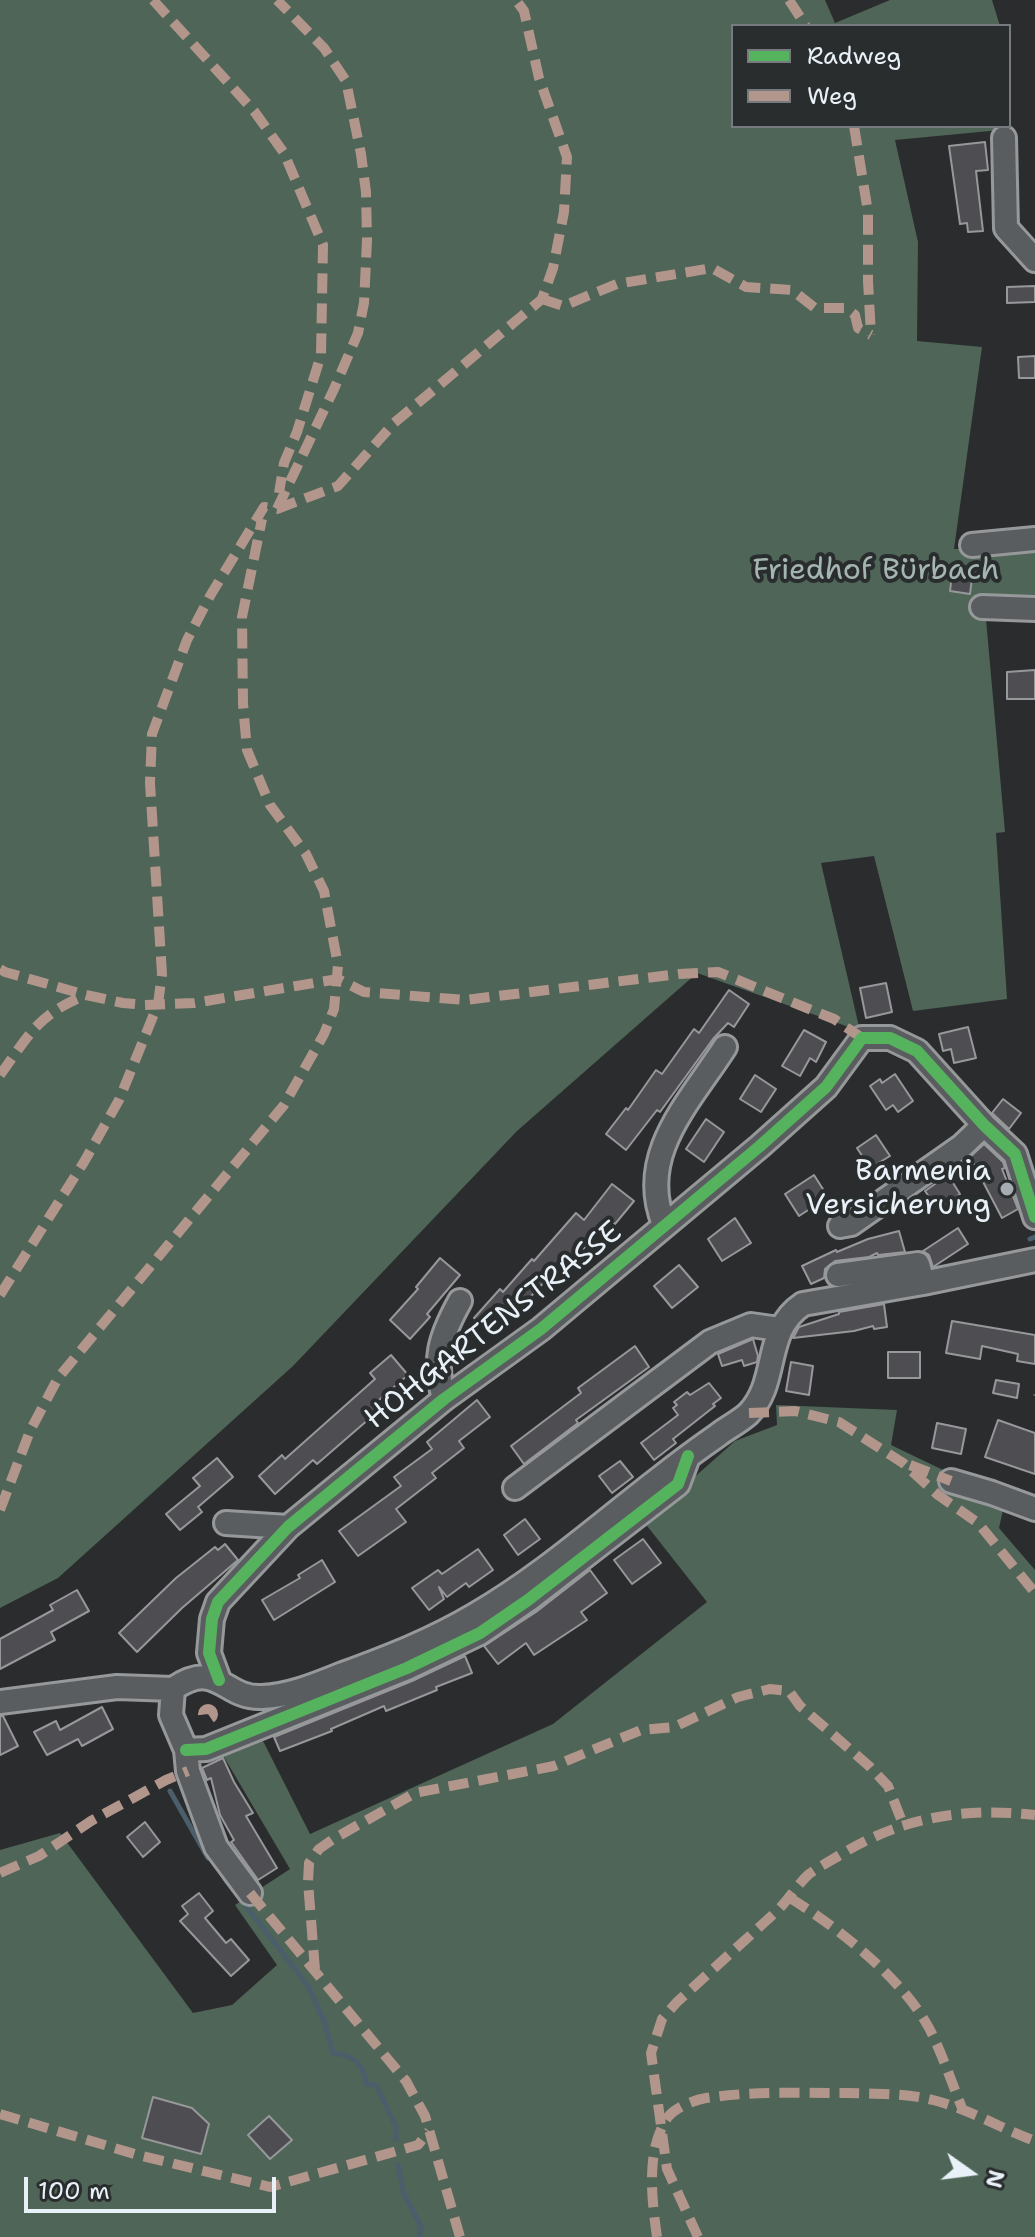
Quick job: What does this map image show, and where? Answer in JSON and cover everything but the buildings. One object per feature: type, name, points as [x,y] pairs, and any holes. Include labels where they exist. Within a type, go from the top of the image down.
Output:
[{"type":"street","points":[[1004,138],[1006,228],[1035,260]]},
{"type":"street","points":[[972,545],[1035,539]]},
{"type":"street","points":[[982,607],[1035,609]]},
{"type":"street","name":"HOHGARTENSTRASSE","points":[[219,1680],[209,1653],[212,1619],[218,1602],[288,1527],[444,1399],[541,1329],[760,1146],[826,1087],[862,1038],[890,1038],[917,1051],[984,1125]]},
{"type":"street","name":"HOHGARTENSTRASSE","points":[[664,1224],[655,1203],[655,1177],[661,1146],[725,1047]]},
{"type":"street","points":[[840,1226],[851,1224],[922,1176],[984,1125],[1015,1154],[1035,1217]]},
{"type":"street","points":[[0,1702],[117,1687],[173,1689],[186,1680],[200,1676],[219,1680],[258,1698],[268,1697],[306,1688],[412,1649],[475,1615],[540,1574],[688,1456],[749,1413],[773,1361],[779,1329],[790,1313],[803,1304],[1035,1260]]},
{"type":"street","points":[[838,1275],[918,1264],[923,1283]]},
{"type":"street","name":"HOHGARTENSTRASSE","points":[[444,1399],[437,1374],[439,1353],[447,1325],[460,1301]]},
{"type":"street","points":[[515,1488],[710,1342],[751,1325],[779,1329]]},
{"type":"street","points":[[186,1750],[206,1749],[396,1673],[480,1633],[528,1600],[678,1484],[688,1456]]},
{"type":"street","points":[[951,1481],[1035,1509]]},
{"type":"street","points":[[226,1523],[288,1527]]},
{"type":"street","points":[[173,1689],[171,1715],[186,1750],[188,1771],[216,1847],[250,1893]]},
{"type":"street","points":[[214,1745],[268,1697]]},
{"type":"green space","name":"Friedhof Bürbach","points":[[0,0],[825,0],[835,23],[890,0],[992,0],[999,24],[731,24],[731,128],[1011,128],[895,140],[918,242],[917,341],[982,347],[954,549],[1035,547],[1035,619],[986,619],[1005,832],[996,833],[1007,999],[913,1011],[874,856],[821,863],[860,1031],[697,973],[517,1131],[293,1366],[58,1578],[0,1608]]},
{"type":"green space","points":[[776,1405],[897,1410],[891,1445],[966,1481],[1003,1510],[999,1528],[1035,1570],[1035,2237],[0,2237],[0,1850],[60,1833],[193,2013],[232,2005],[277,1965],[235,1905],[290,1869],[224,1757],[260,1735],[310,1834],[553,1724],[707,1602],[644,1522],[735,1441],[777,1425]]},
{"type":"waterway","points":[[1030,1239],[1035,1237]]},
{"type":"waterway","points":[[170,1791],[208,1858]]},
{"type":"waterway","points":[[225,1879],[308,1986],[324,2021],[333,2053],[356,2062],[363,2071],[366,2084],[376,2085],[396,2127],[396,2139]]},
{"type":"waterway","points":[[398,2165],[404,2194],[421,2226],[419,2237]]},
{"type":"marked path","points":[[153,0],[254,111],[284,153],[323,245],[321,355],[284,463],[279,493]]},
{"type":"marked path","points":[[0,1295],[84,1162],[119,1100],[158,1004],[162,974],[150,783],[152,734],[187,640],[264,507],[277,509],[358,333],[364,303],[366,192],[346,81],[324,48],[277,0]]},
{"type":"marked path","points":[[277,509],[338,486],[394,423],[542,299],[553,268],[564,212],[567,157],[539,78],[524,11],[516,0]]},
{"type":"marked path","points":[[789,0],[805,24]]},
{"type":"marked path","points":[[854,128],[868,212],[871,335]]},
{"type":"marked path","points":[[542,299],[563,306],[617,284],[712,268],[746,287],[792,290],[815,308],[846,308],[855,315],[858,328],[871,335]]},
{"type":"marked path","points":[[0,1510],[30,1431],[58,1378],[284,1105],[324,1034],[334,1009],[338,965],[324,891],[306,854],[270,805],[247,750],[242,617],[262,519]]},
{"type":"marked path","points":[[0,969],[86,995],[145,1005],[194,1003],[338,979],[364,992],[465,1000],[718,972],[834,1019],[862,1038]]},
{"type":"marked path","points":[[0,1075],[45,1018],[86,995]]},
{"type":"marked path","points":[[749,1413],[795,1411],[839,1422],[903,1463],[938,1495],[978,1523],[1035,1593]]},
{"type":"marked path","points":[[910,1465],[951,1481]]},
{"type":"marked path","points":[[315,1970],[309,1863],[319,1849],[335,1838],[415,1793],[554,1766],[641,1730],[674,1727],[738,1697],[770,1689],[789,1691],[800,1706],[869,1766],[888,1786],[903,1824]]},
{"type":"marked path","points":[[208,1709],[213,1714],[208,1719],[203,1714],[208,1709]]},
{"type":"marked path","points":[[0,1873],[39,1856],[91,1821],[188,1771]]},
{"type":"marked path","points":[[698,2237],[667,2169],[651,2053],[662,2019],[777,1911],[809,1874],[863,1842],[910,1824],[958,1814],[1035,1815]]},
{"type":"marked path","points":[[250,1893],[406,2081],[425,2116],[460,2237]]},
{"type":"marked path","points":[[790,1898],[867,1955],[903,1991],[929,2028],[962,2108]]},
{"type":"marked path","points":[[657,2237],[652,2176],[656,2144],[671,2113],[701,2099],[776,2093],[912,2096],[959,2108],[1035,2141]]},
{"type":"marked path","points":[[0,2114],[138,2155],[270,2187],[418,2145],[429,2131]]},
{"type":"cycle path","points":[[219,1680],[209,1653],[212,1619],[218,1602],[288,1527],[444,1399],[541,1329],[760,1146],[826,1087],[862,1038],[890,1038],[917,1051],[984,1125],[1015,1154],[1035,1217]]},
{"type":"cycle path","points":[[186,1750],[206,1749],[407,1668],[480,1633],[528,1600],[678,1484],[688,1456]]},
{"type":"place","name":"Barmenia Versicherung","points":[[1007,1189]]}]
